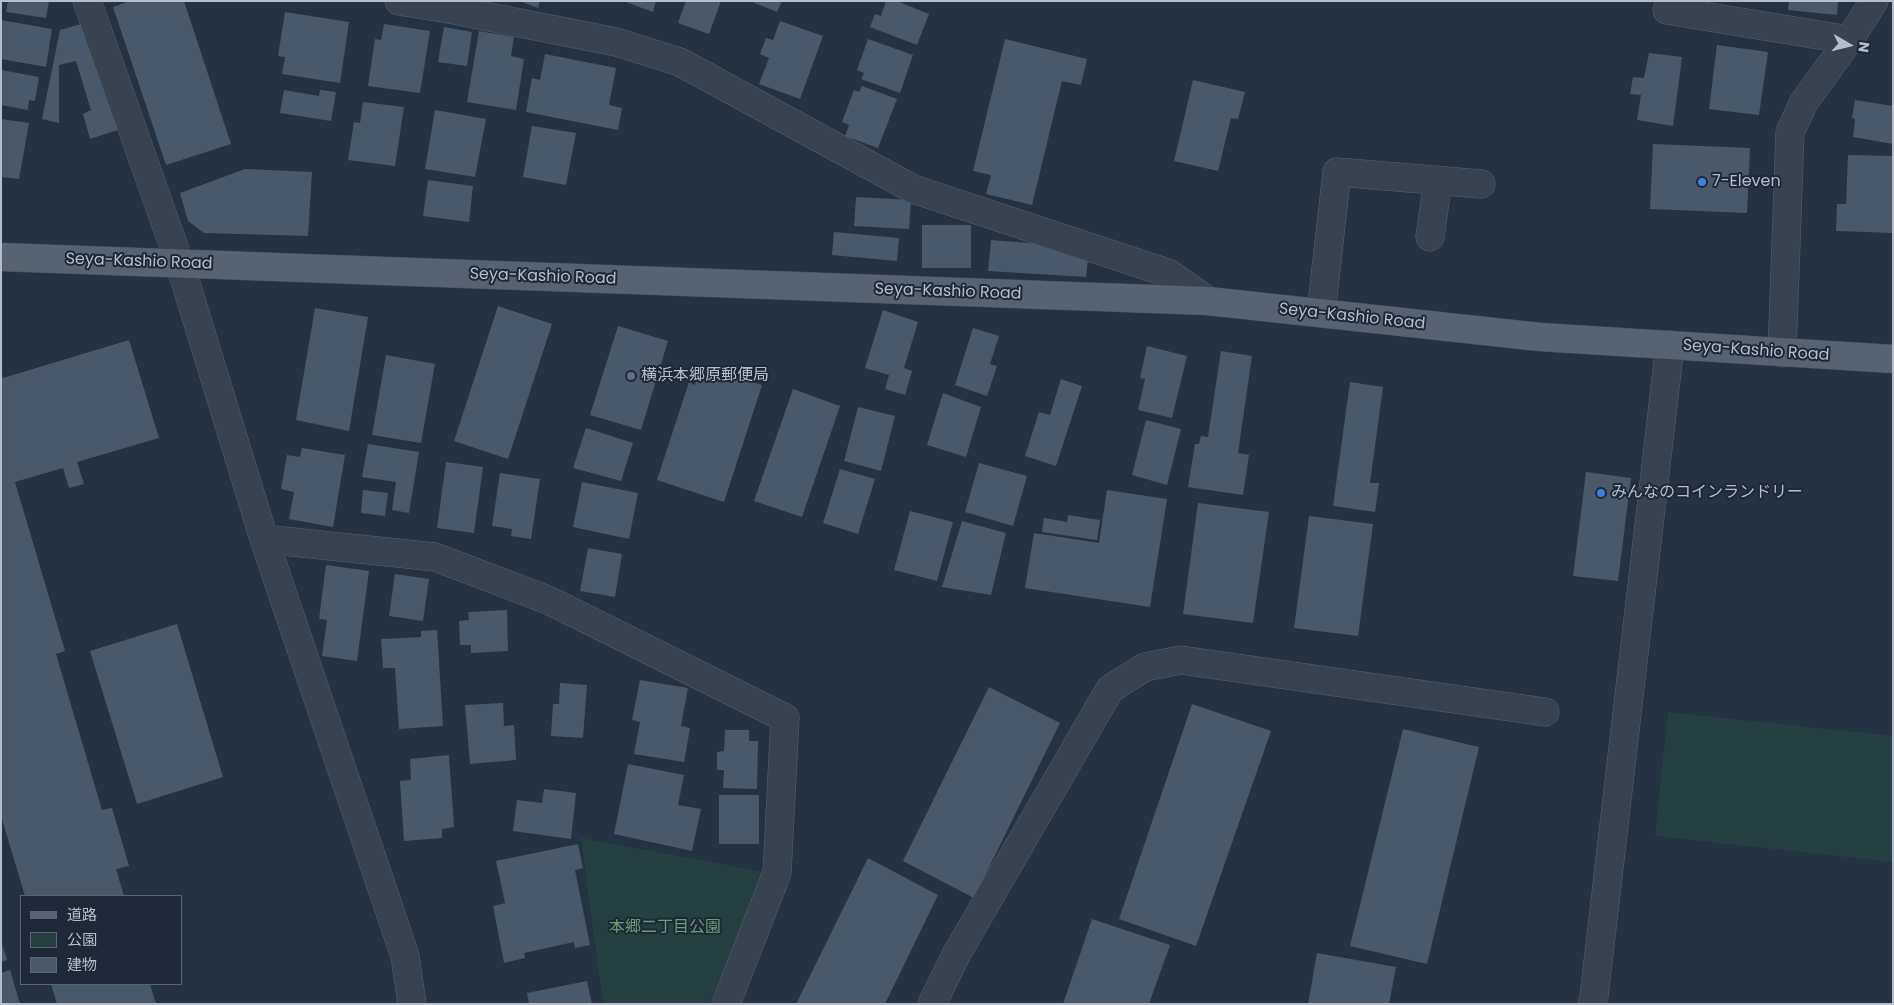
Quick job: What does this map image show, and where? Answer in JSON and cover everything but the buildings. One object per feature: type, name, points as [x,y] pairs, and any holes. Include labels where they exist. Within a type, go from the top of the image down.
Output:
[{"type":"main road","name":"Seya-Kashio Road","points":[[1,257],[1208,301],[1540,337],[1893,359]]},
{"type":"street","points":[[87,1],[180,264],[264,539],[405,956],[412,1004]]},
{"type":"street","points":[[399,1],[455,6],[616,42],[680,62],[913,189],[1168,273],[1208,301]]},
{"type":"street","points":[[1782,353],[1790,132],[1804,102],[1849,40],[1874,1]]},
{"type":"street","points":[[1667,10],[1849,40]]},
{"type":"street","points":[[1321,313],[1337,172],[1481,184]]},
{"type":"street","points":[[1430,237],[1438,180]]},
{"type":"street","points":[[1592,1004],[1597,976],[1670,345]]},
{"type":"street","points":[[264,539],[434,557],[548,600],[785,718],[777,873],[726,1004]]},
{"type":"street","points":[[932,1004],[957,953],[1110,689],[1145,667],[1181,660],[1545,712]]},
{"type":"green space","points":[[1668,712],[1893,736],[1893,862],[1655,836]]},
{"type":"green space","name":"本郷二丁目公園","points":[[581,838],[765,872],[762,891],[709,1004],[603,1004]]},
{"type":"place","name":"7-Eleven","points":[[1702,182]]},
{"type":"place","name":"横浜本郷原郵便局","points":[[631,376]]},
{"type":"place","name":"みんなのコインランドリー","points":[[1601,493]]}]
